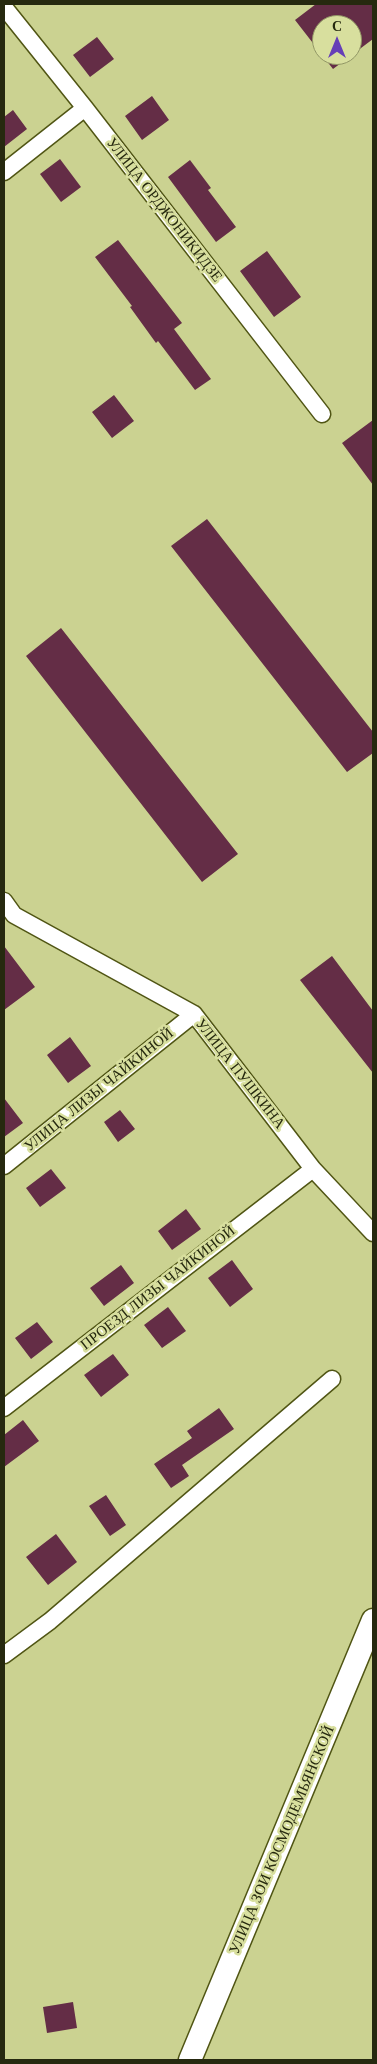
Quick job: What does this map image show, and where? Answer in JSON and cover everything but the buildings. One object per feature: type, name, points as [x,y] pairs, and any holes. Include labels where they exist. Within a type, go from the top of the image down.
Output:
[{"type":"street","name":"УЛИЦА ОРДЖОНИКИДЗЕ","points":[[4,8],[85,108],[322,414]]},
{"type":"street","points":[[4,172],[85,108]]},
{"type":"street","name":"УЛИЦА ПУШКИНА","points":[[4,901],[9,919],[194,1014],[313,1169],[373,1233]]},
{"type":"street","name":"УЛИЦА ЛИЗЫ ЧАЙКИНОЙ","points":[[4,1166],[194,1014]]},
{"type":"street","name":"ПРОЕЗД ЛИЗЫ ЧАЙКИНОЙ","points":[[4,1408],[313,1169]]},
{"type":"street","points":[[4,1655],[50,1621],[332,1379]]},
{"type":"street","name":"УЛИЦА ЗОИ КОСМОДЕМЬЯНСКОЙ","points":[[190,2060],[373,1620]]}]
